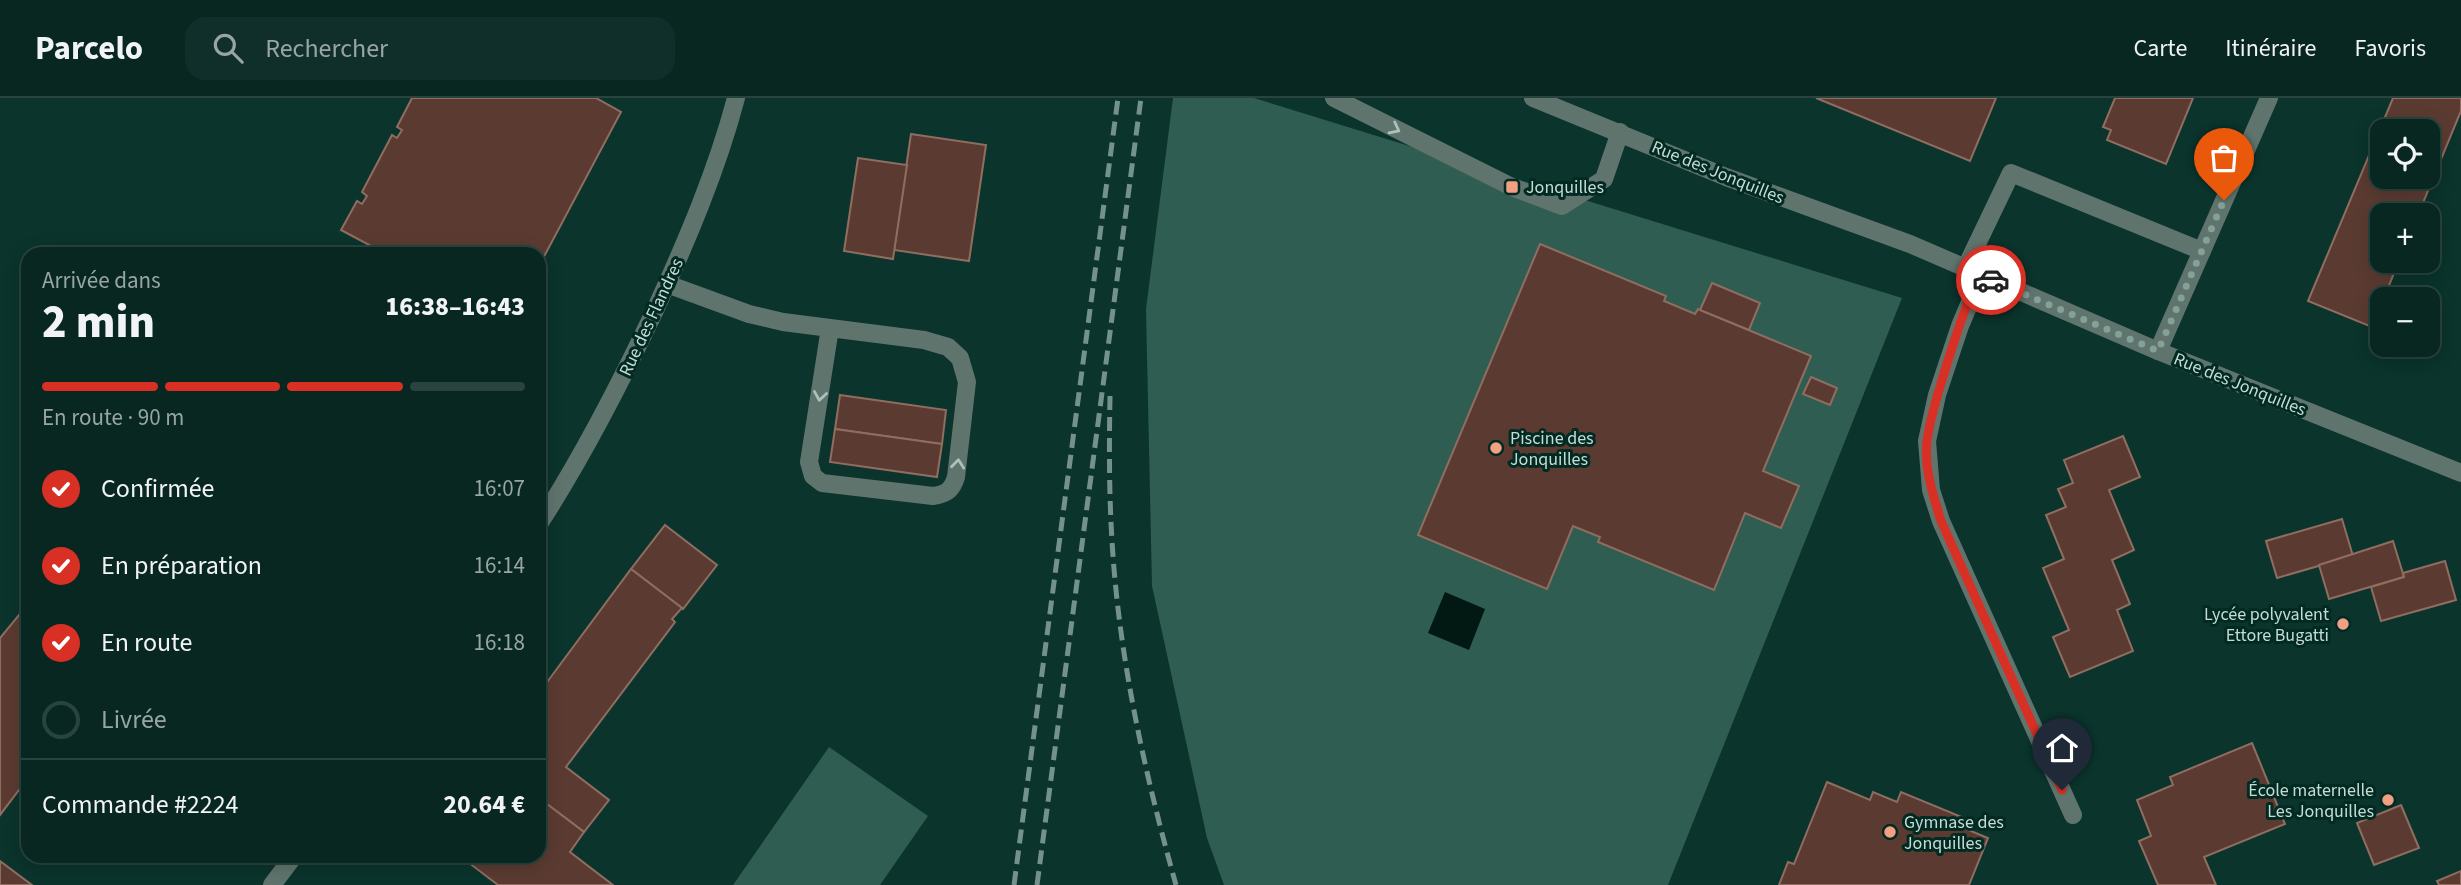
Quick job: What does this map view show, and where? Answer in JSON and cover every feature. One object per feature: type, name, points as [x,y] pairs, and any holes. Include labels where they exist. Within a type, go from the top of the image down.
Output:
[{"type":"street","name":"Rue des Flandres","points":[[546,513],[598,424],[667,284],[713,171],[736,98]]},
{"type":"street","points":[[1334,98],[1512,187],[1562,206],[1604,179],[1620,132]]},
{"type":"street","name":"Rue des Jonquilles","points":[[1533,98],[1726,177],[1910,244],[2158,351],[2461,473]]},
{"type":"street","points":[[2158,351],[2269,98]]},
{"type":"street","points":[[2073,815],[1941,521],[1931,490],[1927,441],[1973,272],[2011,173],[2202,251]]},
{"type":"street","points":[[667,284],[749,314],[783,322],[830,328],[924,340],[948,346],[960,358],[967,382],[953,488],[944,495],[822,483],[813,477],[809,462],[830,328]]},
{"type":"street","points":[[272,885],[289,863]]},
{"type":"green space","name":"Piscine des Jonquilles","points":[[1173,98],[1254,98],[1902,298],[1668,885],[1224,885],[1207,838],[1152,586],[1146,309]]},
{"type":"green space","points":[[829,747],[928,816],[880,885],[733,885]]},
{"type":"water","points":[[1445,592],[1485,609],[1469,650],[1428,633]]},
{"type":"building","points":[[412,98],[596,98],[621,112],[546,253],[546,247],[373,247],[341,230],[357,201],[362,204],[367,196],[362,192],[392,135],[397,138],[402,130],[397,127]]},
{"type":"building","points":[[1816,98],[1996,98],[1970,161]]},
{"type":"building","points":[[2115,98],[2193,98],[2166,164],[2107,140],[2111,130],[2103,127]]},
{"type":"building","points":[[2393,98],[2461,98],[2461,111],[2440,162],[2440,119],[2384,119]]},
{"type":"building","points":[[911,134],[986,145],[969,261],[894,250]]},
{"type":"building","points":[[2370,153],[2370,189],[2429,189],[2423,203],[2370,203],[2370,273],[2394,273],[2388,287],[2370,287],[2370,326],[2308,301]]},
{"type":"building","points":[[858,158],[907,165],[893,259],[844,251]]},
{"type":"building","points":[[1540,244],[1666,296],[1664,301],[1695,314],[1698,309],[1811,356],[1763,471],[1799,486],[1781,528],[1745,513],[1714,590],[1598,542],[1600,537],[1573,526],[1547,589],[1418,535]]},
{"type":"building","points":[[1712,283],[1760,303],[1749,330],[1700,310]]},
{"type":"building","points":[[1811,377],[1837,388],[1830,405],[1803,394]]},
{"type":"building","points":[[840,395],[946,410],[942,444],[835,429]]},
{"type":"building","points":[[835,429],[942,444],[937,477],[830,462]]},
{"type":"building","points":[[2123,436],[2140,477],[2109,490],[2134,550],[2112,560],[2130,604],[2117,610],[2133,651],[2070,677],[2053,637],[2069,630],[2043,568],[2064,559],[2046,515],[2066,507],[2058,489],[2073,483],[2064,460]]},
{"type":"building","points":[[2342,519],[2353,556],[2277,578],[2266,541]]},
{"type":"building","points":[[665,525],[717,565],[683,609],[631,569]]},
{"type":"building","points":[[2393,541],[2404,577],[2329,599],[2319,565]]},
{"type":"building","points":[[2445,561],[2456,600],[2381,621],[2371,587],[2404,577],[2403,573]]},
{"type":"building","points":[[631,569],[682,608],[672,619],[675,622],[566,767],[609,800],[584,832],[546,803],[546,684]]},
{"type":"building","points":[[21,612],[21,787],[0,815],[0,638]]},
{"type":"building","points":[[2252,743],[2285,824],[2204,857],[2216,885],[2158,885],[2139,841],[2151,836],[2137,800],[2173,785],[2170,777]]},
{"type":"building","name":"Gymnase des Jonquilles","points":[[1827,782],[1870,800],[1873,792],[1897,802],[1901,792],[1969,820],[1966,829],[1988,838],[1969,885],[1779,885],[1788,862],[1794,864]]},
{"type":"building","points":[[546,803],[584,832],[570,852],[613,885],[498,885],[469,863],[546,863]]},
{"type":"building","points":[[2401,805],[2419,848],[2374,865],[2357,823]]},
{"type":"building","points":[[0,861],[32,885],[0,885]]},
{"type":"building","points":[[2461,871],[2461,885],[2439,885],[2437,881]]},
{"type":"railway","points":[[1014,885],[1118,98]]},
{"type":"railway","points":[[1037,885],[1141,98]]},
{"type":"railway","points":[[1110,396],[1112,536],[1122,639],[1145,763],[1176,885]]},
{"type":"way so far","points":[[1991,280],[2158,351],[2224,200]]},
{"type":"place","name":"Jonquilles","points":[[1512,187]]},
{"type":"place","name":"Piscine des Jonquilles","points":[[1496,448]]},
{"type":"place","name":"Lycée polyvalent Ettore Bugatti","points":[[2343,624]]},
{"type":"place","name":"École maternelle Les Jonquilles","points":[[2388,800]]},
{"type":"place","name":"Gymnase des Jonquilles","points":[[1890,832]]},
{"type":"route","points":[[1991,280],[1980,276],[1972,291],[1937,396],[1927,441],[1927,466],[1941,521],[2062,790]]}]
